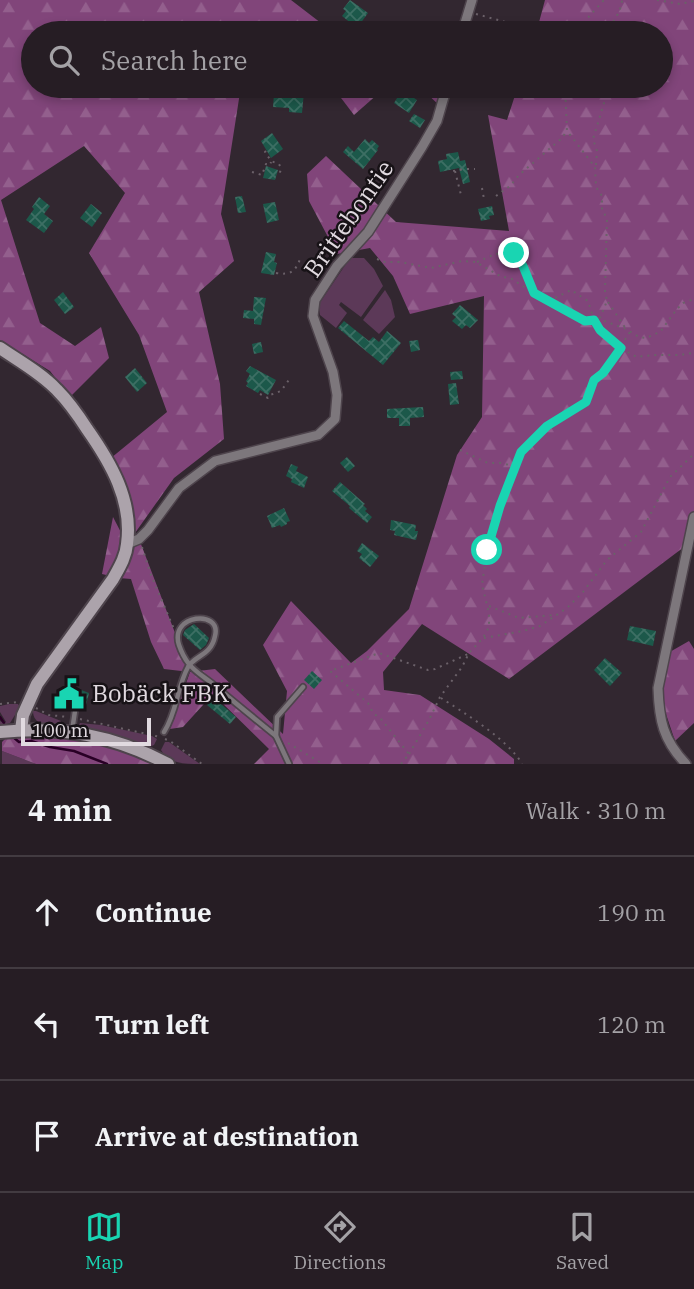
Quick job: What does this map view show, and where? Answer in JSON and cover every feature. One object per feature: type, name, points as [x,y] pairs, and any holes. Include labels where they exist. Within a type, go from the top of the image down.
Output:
[{"type":"street","points":[[466,21],[472,0]]},
{"type":"street","name":"Brittebontie","points":[[133,542],[148,530],[178,488],[215,461],[318,435],[335,419],[337,395],[333,372],[313,316],[315,300],[337,266],[368,232],[437,121],[444,98]]},
{"type":"street","points":[[0,348],[56,389],[105,454],[122,493],[133,542],[113,579],[37,684],[23,715],[21,730]]},
{"type":"street","points":[[686,764],[677,755],[663,731],[658,688],[694,517]]},
{"type":"street","points":[[0,732],[43,730],[95,735],[128,745],[168,764]]},
{"type":"lane","points":[[164,732],[171,721],[189,665],[211,647],[216,630],[210,620],[194,618],[180,628],[177,637],[189,665],[276,736],[289,764]]},
{"type":"lane","points":[[276,736],[277,717],[303,687]]},
{"type":"lane","points":[[72,732],[75,712]]},
{"type":"path","points":[[586,21],[604,0]]},
{"type":"path","points":[[613,21],[622,0]]},
{"type":"path","points":[[657,0],[680,4],[694,1]]},
{"type":"path","points":[[469,12],[502,21]]},
{"type":"path","points":[[566,98],[567,131],[596,167]]},
{"type":"path","points":[[604,98],[593,139],[597,152],[596,187],[602,197],[602,210],[607,218],[605,291],[607,302],[626,329]]},
{"type":"path","points":[[496,196],[567,131]]},
{"type":"path","points":[[266,151],[271,161],[279,164],[279,177]]},
{"type":"path","points":[[252,172],[262,175],[266,164],[270,165],[271,161]]},
{"type":"path","points":[[461,195],[454,170],[475,169]]},
{"type":"path","points":[[482,188],[484,200]]},
{"type":"path","points":[[476,262],[495,254],[514,253],[523,266],[534,293]]},
{"type":"path","points":[[275,273],[287,275],[293,272],[300,259]]},
{"type":"path","points":[[377,259],[431,268],[462,261],[476,262],[500,276],[512,279],[547,302],[585,321],[600,319],[646,338],[660,332],[683,303],[694,299]]},
{"type":"path","points":[[547,302],[571,290],[588,301],[600,330],[621,348],[638,357],[689,353],[694,355]]},
{"type":"path","points":[[600,319],[607,302]]},
{"type":"path","points":[[401,764],[440,697],[489,627],[488,606],[482,585],[487,550],[500,506],[521,452],[547,426],[586,402],[594,380],[603,373],[630,331]]},
{"type":"path","points":[[260,394],[268,398],[281,391],[291,377]]},
{"type":"path","points":[[460,450],[488,463],[515,467]]},
{"type":"path","points":[[483,638],[540,626],[566,608],[583,592],[607,560],[642,532],[670,477],[694,454]]},
{"type":"path","points":[[133,542],[151,575],[177,637]]},
{"type":"path","points":[[488,606],[519,618],[556,615]]},
{"type":"path","points":[[409,754],[368,703],[330,671],[379,653],[435,670],[469,653]]},
{"type":"path","points":[[440,697],[472,718],[519,758],[522,764]]},
{"type":"path","points":[[0,704],[11,701],[27,704],[49,715],[152,735],[170,741],[202,764]]},
{"type":"path","points":[[276,736],[323,764]]},
{"type":"shaded area","points":[[350,258],[364,258],[383,286],[361,317],[341,302],[339,305],[347,313],[336,328],[320,315],[319,304]]},
{"type":"shaded area","points":[[385,290],[391,300],[395,317],[379,334],[363,320]]},
{"type":"shaded area","points":[[18,704],[20,707],[10,723],[0,726],[0,721],[6,722],[0,712],[0,706]]},
{"type":"shaded area","points":[[33,711],[61,723],[58,726],[38,722]]},
{"type":"shaded area","points":[[80,723],[101,725],[157,739],[154,745],[149,747],[110,733],[81,728]]},
{"type":"shaded area","points":[[165,742],[169,742],[200,764],[173,761],[161,750]]},
{"type":"shaded area","points":[[2,751],[36,764],[2,764]]},
{"type":"green space","points":[[0,0],[291,0],[318,21],[21,21],[21,98],[239,98],[221,214],[234,261],[199,292],[220,384],[224,439],[174,478],[135,533],[130,505],[111,458],[167,412],[139,335],[89,253],[125,193],[84,146],[1,200],[40,323],[75,346],[101,327],[109,358],[70,397],[50,371],[0,340]]},
{"type":"green space","points":[[545,0],[694,0],[694,545],[688,544],[509,679],[422,624],[383,672],[384,690],[420,695],[489,739],[514,759],[514,764],[254,764],[269,749],[213,694],[183,727],[170,729],[190,672],[215,669],[283,734],[287,691],[263,645],[291,601],[351,663],[367,651],[409,609],[457,455],[482,417],[484,296],[410,314],[393,276],[370,248],[337,254],[309,201],[307,174],[326,156],[396,222],[509,231],[488,115],[507,120],[514,98],[673,98],[673,21],[539,21]]},
{"type":"green space","points":[[341,98],[373,98],[354,115]]},
{"type":"green space","points":[[432,98],[444,98],[442,108]]},
{"type":"green space","points":[[113,517],[127,544],[139,539],[190,672],[164,669],[151,642],[131,579],[102,574]]},
{"type":"green space","points":[[689,641],[694,649],[694,723],[675,741],[662,702],[668,653]]},
{"type":"green space","points":[[8,736],[77,737],[125,748],[158,764],[36,764],[2,751],[2,742]]},
{"type":"building","points":[[350,0],[368,13],[362,21],[348,21],[342,16],[346,11],[343,9]]},
{"type":"building","points":[[274,98],[303,98],[302,113],[289,112],[289,108],[273,107]]},
{"type":"building","points":[[397,98],[417,100],[409,113],[394,103]]},
{"type":"building","points":[[414,114],[425,120],[420,128],[409,121]]},
{"type":"building","points":[[272,133],[283,149],[271,158],[261,141]]},
{"type":"building","points":[[365,139],[369,143],[372,140],[379,146],[363,169],[343,152],[348,146],[354,152]]},
{"type":"building","points":[[458,152],[460,161],[465,160],[470,182],[463,184],[459,168],[440,172],[438,161],[447,159],[446,154]]},
{"type":"building","points":[[266,166],[278,170],[275,180],[263,178]]},
{"type":"building","points":[[242,196],[246,212],[238,213],[235,197]]},
{"type":"building","points":[[39,197],[50,206],[44,214],[53,221],[44,233],[26,220]]},
{"type":"building","points":[[275,202],[279,220],[267,223],[263,204]]},
{"type":"building","points":[[91,204],[102,213],[92,227],[80,218]]},
{"type":"building","points":[[492,206],[494,215],[481,221],[478,209]]},
{"type":"building","points":[[266,252],[276,254],[274,275],[261,273]]},
{"type":"building","points":[[63,292],[74,307],[65,314],[54,300]]},
{"type":"building","points":[[254,297],[266,298],[261,325],[254,324],[254,319],[243,318],[244,310],[253,311]]},
{"type":"building","points":[[460,305],[478,320],[470,328],[466,325],[462,329],[452,321],[456,317],[452,314]]},
{"type":"building","points":[[344,321],[369,341],[373,337],[379,342],[387,331],[401,343],[383,365],[338,328]]},
{"type":"building","points":[[418,340],[420,350],[411,352],[409,341]]},
{"type":"building","points":[[261,342],[263,352],[254,354],[252,344]]},
{"type":"building","points":[[250,366],[276,380],[268,395],[246,386],[250,374],[246,371]]},
{"type":"building","points":[[135,368],[147,383],[137,392],[125,377]]},
{"type":"building","points":[[462,371],[463,379],[451,380],[450,372]]},
{"type":"building","points":[[456,383],[459,404],[450,405],[448,384]]},
{"type":"building","points":[[423,407],[424,417],[410,418],[410,426],[399,426],[399,418],[387,418],[387,409]]},
{"type":"building","points":[[347,457],[355,466],[348,472],[340,463]]},
{"type":"building","points":[[291,464],[298,467],[296,471],[308,477],[304,488],[291,482],[292,479],[286,476]]},
{"type":"building","points":[[340,482],[365,504],[365,511],[372,517],[367,523],[332,491]]},
{"type":"building","points":[[284,508],[290,521],[281,527],[272,528],[267,516]]},
{"type":"building","points":[[391,520],[416,525],[416,540],[394,535],[395,531],[390,530]]},
{"type":"building","points":[[362,543],[379,556],[370,567],[359,558],[362,554],[357,551]]},
{"type":"building","points":[[194,624],[209,638],[200,650],[183,635],[185,630]]},
{"type":"building","points":[[630,626],[656,631],[653,646],[627,640]]},
{"type":"building","points":[[605,658],[622,673],[610,686],[594,670]]},
{"type":"building","points":[[312,671],[322,680],[314,689],[304,680]]},
{"type":"building","points":[[61,687],[74,692],[76,688],[89,693],[85,710],[56,701]]},
{"type":"building","points":[[214,698],[236,717],[230,724],[207,705]]},
{"type":"waterway","points":[[0,717],[4,723]]},
{"type":"waterway","points":[[13,737],[19,742],[31,741],[74,751],[107,764]]},
{"type":"place","name":"Bobäck FBK","points":[[69,694]]},
{"type":"route","points":[[487,550],[500,506],[521,452],[547,426],[586,402],[594,380],[603,373],[621,348],[600,330],[594,320],[585,321],[534,293],[523,266],[514,253]]}]
